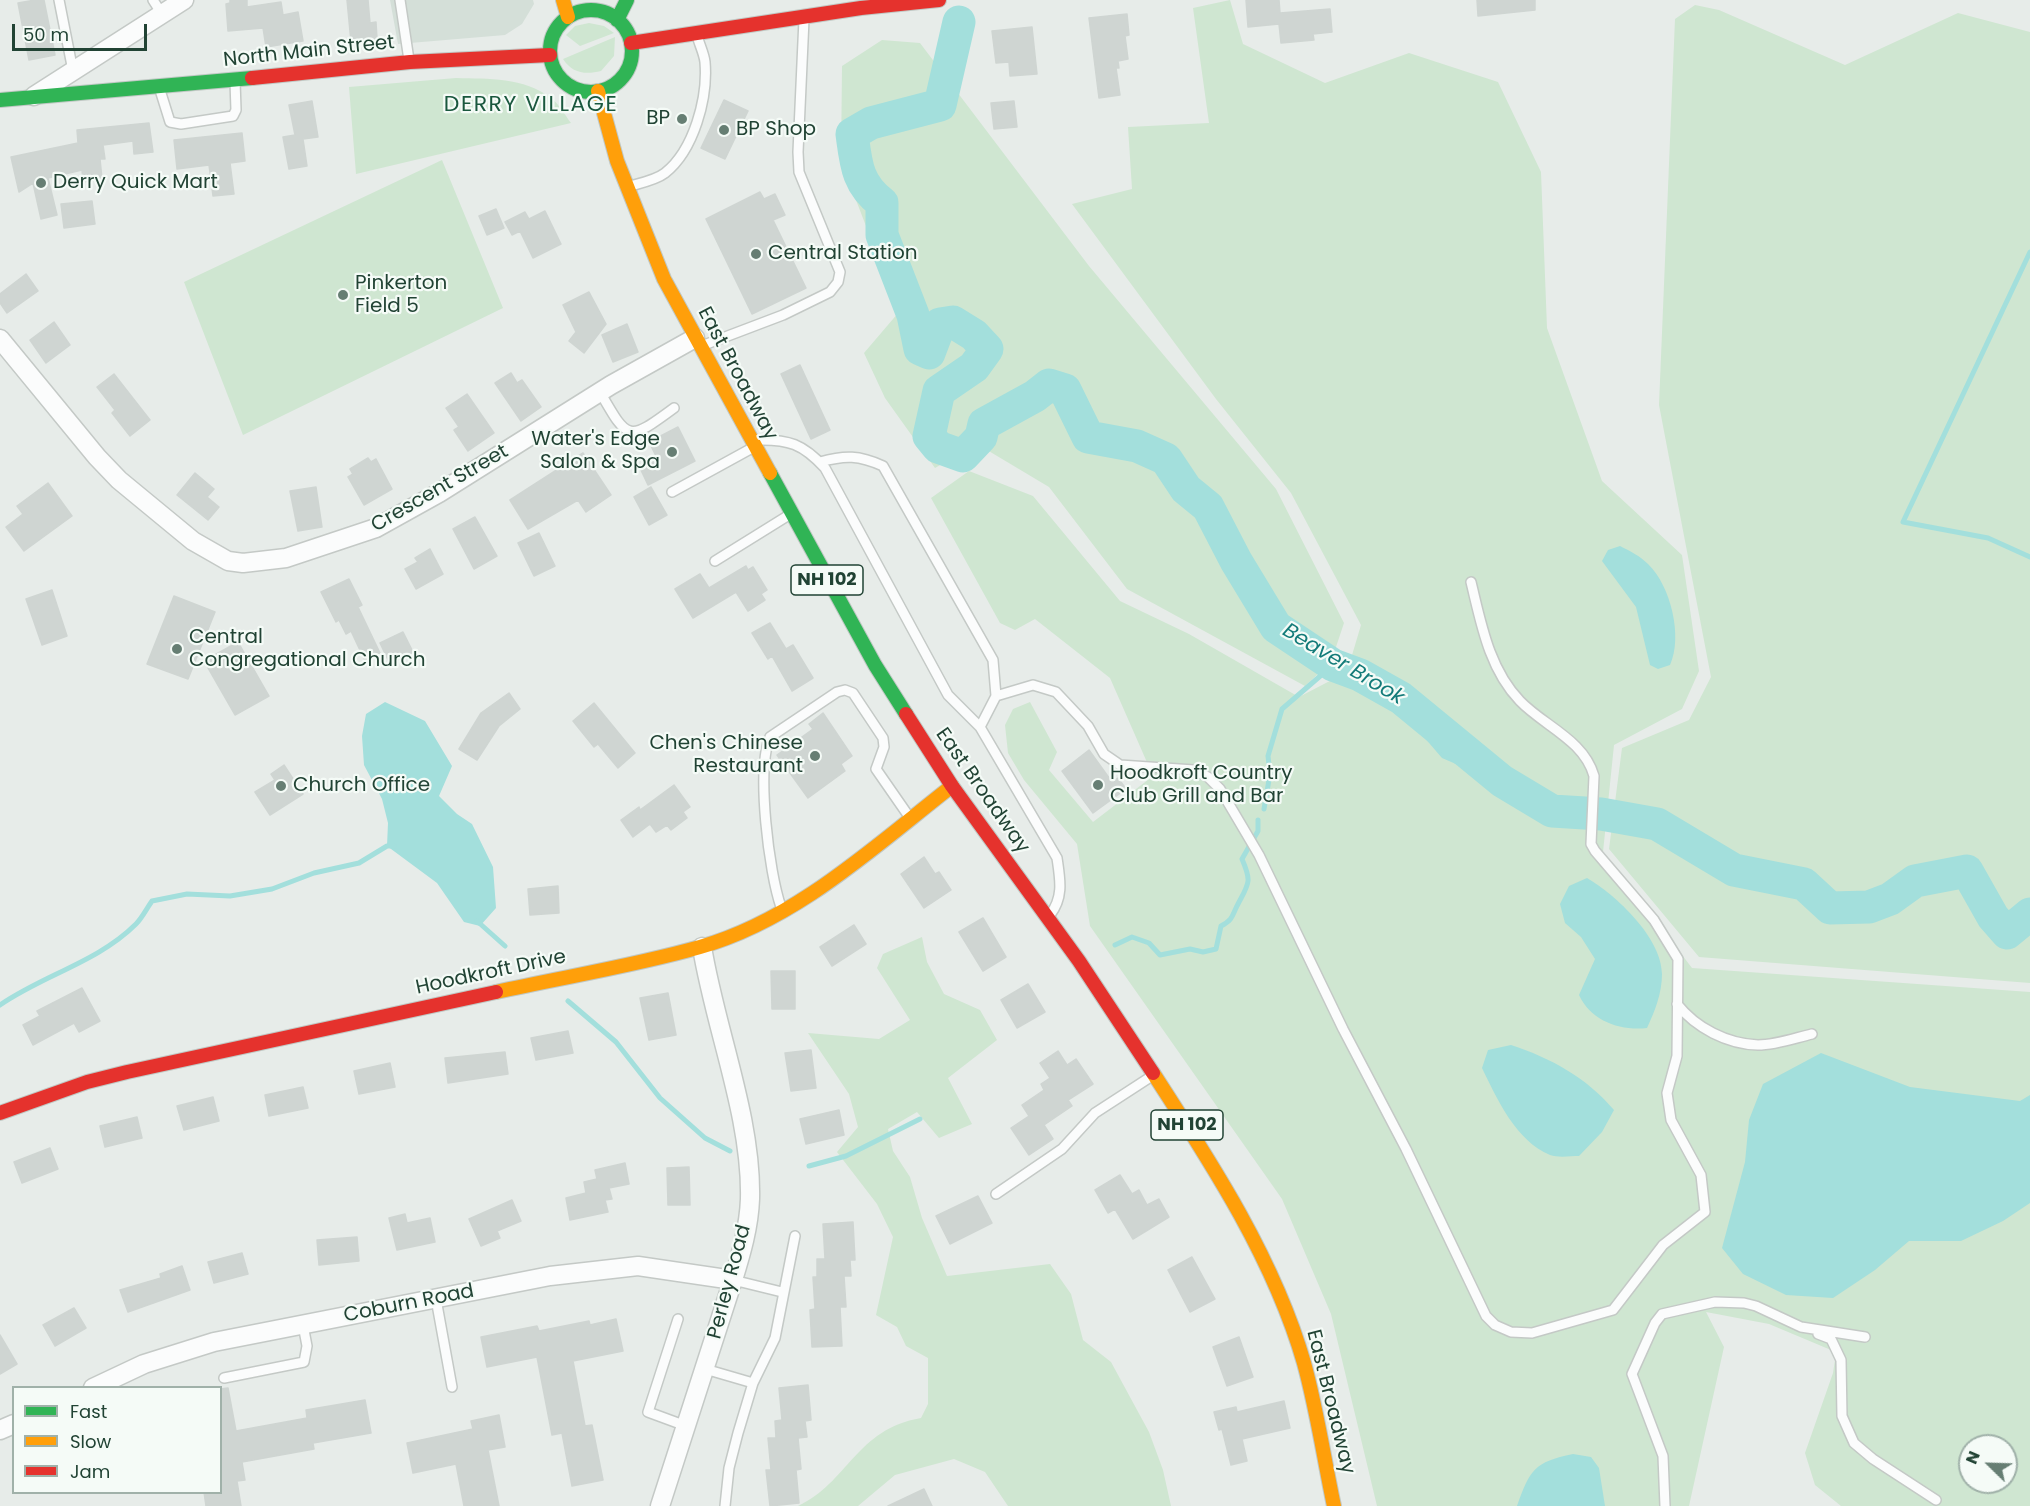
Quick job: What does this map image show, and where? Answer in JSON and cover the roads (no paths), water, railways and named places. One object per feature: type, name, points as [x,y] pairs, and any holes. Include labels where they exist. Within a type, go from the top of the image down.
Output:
[{"type":"main road","points":[[563,0],[568,17]]},
{"type":"main road","points":[[617,20],[627,0]]},
{"type":"main road","points":[[631,43],[804,16],[935,1]]},
{"type":"main road","points":[[593,10],[606,13],[617,20],[631,43],[631,57],[626,71],[611,86],[598,91],[579,90],[568,85],[552,66],[550,55],[554,33],[568,17],[580,11],[593,10]]},
{"type":"main road","name":"North Main Street","points":[[0,100],[410,62],[550,55]]},
{"type":"main road","name":"East Broadway","points":[[598,91],[609,137],[664,279],[875,666],[952,786],[1048,918],[1154,1074],[1194,1137],[1267,1265],[1304,1363],[1334,1506]]},
{"type":"main road","name":"Hoodkroft Drive","points":[[0,1113],[87,1082],[127,1072],[702,947],[760,922],[829,879],[952,786]]},
{"type":"street","points":[[31,98],[73,71],[158,7],[184,0]]},
{"type":"street","name":"Crescent Street","points":[[0,339],[96,457],[118,480],[194,541],[228,561],[243,563],[286,558],[375,528],[439,493],[600,392],[697,343]]},
{"type":"street","name":"Perley Road","points":[[660,1506],[733,1280],[748,1222],[749,1177],[742,1126],[702,947]]},
{"type":"street","name":"Coburn Road","points":[[98,1386],[176,1352],[550,1276],[613,1266],[662,1267],[733,1280]]},
{"type":"lane","points":[[59,0],[73,71]]},
{"type":"lane","points":[[400,0],[410,62]]},
{"type":"lane","points":[[697,343],[783,315],[830,292],[838,282],[840,272],[800,172],[798,152],[804,16]]},
{"type":"lane","points":[[627,187],[664,174],[682,155],[698,120],[704,92],[705,61],[696,33]]},
{"type":"lane","points":[[159,87],[170,122],[181,124],[233,117],[236,110],[235,78]]},
{"type":"lane","points":[[600,392],[620,427],[627,432],[637,432],[647,428],[674,408]]},
{"type":"lane","points":[[672,492],[752,444],[780,439],[808,449],[820,462],[948,695],[980,727],[1057,858],[1061,882],[1059,904],[1048,918]]},
{"type":"lane","points":[[820,462],[843,455],[862,456],[883,466],[993,660],[996,696],[980,727]]},
{"type":"lane","points":[[715,561],[791,514]]},
{"type":"lane","points":[[996,696],[1033,685],[1056,692],[1088,726],[1104,754],[1120,765],[1168,766],[1194,770],[1208,777],[1220,789],[1259,855],[1343,1029],[1406,1149],[1486,1316],[1494,1325],[1511,1332],[1532,1333],[1613,1310],[1663,1245],[1705,1212],[1701,1175],[1671,1120],[1667,1093],[1677,1056],[1678,959],[1654,920],[1591,844],[1594,792],[1591,766],[1579,748],[1520,701],[1501,677],[1484,635],[1471,582]]},
{"type":"lane","points":[[782,909],[773,885],[763,761],[770,737],[837,692],[845,690],[853,693],[884,738],[884,747],[876,769],[910,818]]},
{"type":"lane","points":[[1677,1004],[1690,1021],[1714,1034],[1756,1045],[1812,1034]]},
{"type":"lane","points":[[996,1194],[1062,1149],[1095,1113],[1154,1074]]},
{"type":"lane","points":[[725,1506],[729,1468],[753,1383],[775,1338],[782,1292],[795,1236]]},
{"type":"lane","points":[[733,1280],[782,1292]]},
{"type":"lane","points":[[436,1299],[452,1387]]},
{"type":"lane","points":[[1665,1506],[1663,1456],[1632,1374],[1655,1323],[1662,1314],[1673,1310],[1730,1302],[1756,1306],[1831,1339],[1840,1360],[1842,1416],[1854,1443],[1878,1463],[1936,1500]]},
{"type":"lane","points":[[678,1319],[648,1412],[686,1426]]},
{"type":"lane","points":[[224,1378],[304,1362],[307,1346],[303,1325]]},
{"type":"lane","points":[[1801,1327],[1865,1337]]},
{"type":"lane","points":[[705,1369],[753,1383]]},
{"type":"water","points":[[1620,546],[1648,564],[1663,585],[1675,627],[1674,654],[1670,665],[1658,669],[1650,665],[1636,607],[1602,561],[1608,550]]},
{"type":"water","points":[[1342,656],[1397,681],[1449,741],[1466,752],[1509,767],[1548,799],[1538,807],[1486,777],[1442,758],[1393,701],[1375,689],[1336,671]]},
{"type":"water","points":[[385,702],[425,721],[452,766],[439,796],[457,814],[472,824],[493,867],[496,908],[480,926],[464,922],[437,883],[387,846],[388,823],[382,799],[364,765],[362,736],[366,714]]},
{"type":"water","points":[[1587,878],[1611,895],[1635,919],[1646,932],[1660,960],[1661,988],[1647,1028],[1627,1028],[1607,1022],[1591,1012],[1579,995],[1595,959],[1581,937],[1565,923],[1560,904],[1569,886]]},
{"type":"water","points":[[1511,1045],[1567,1070],[1592,1088],[1614,1110],[1602,1132],[1579,1156],[1553,1156],[1538,1149],[1517,1129],[1501,1105],[1482,1068],[1488,1050]]},
{"type":"water","points":[[1821,1053],[1910,1087],[2020,1101],[2030,1095],[2030,1203],[2003,1221],[1961,1241],[1909,1241],[1875,1270],[1833,1298],[1786,1295],[1743,1274],[1722,1248],[1745,1162],[1749,1120],[1763,1084]]},
{"type":"water","points":[[1573,1454],[1591,1457],[1599,1468],[1605,1506],[1517,1506],[1535,1470],[1550,1460]]},
{"type":"waterway","name":"Beaver Brook","points":[[959,22],[940,105],[871,123],[852,134],[859,173],[867,188],[882,203],[882,235],[913,315],[920,349],[929,353],[940,324],[953,322],[974,335],[987,349],[974,367],[939,391],[929,436],[938,447],[963,456],[981,437],[984,424],[1035,396],[1049,385],[1065,390],[1088,437],[1137,446],[1166,459],[1186,489],[1208,507],[1236,561],[1276,627],[1333,665],[1360,675],[1401,698],[1502,781],[1552,811],[1601,814],[1657,824],[1734,870],[1804,884],[1830,908],[1869,907],[1890,899],[1915,881],[1967,871],[1993,917],[2007,933],[2030,914]]},
{"type":"waterway","points":[[2030,252],[1903,522],[1988,538],[2030,557]]},
{"type":"waterway","points":[[1264,809],[1270,774],[1268,756],[1282,709],[1333,665]]},
{"type":"waterway","points":[[1115,945],[1132,937],[1149,943],[1160,955],[1190,949],[1203,952],[1216,949],[1221,926],[1232,917],[1247,887],[1248,878],[1242,859],[1258,831],[1258,820]]},
{"type":"waterway","points":[[0,1005],[105,948],[136,924],[152,901],[187,894],[230,896],[272,889],[314,873],[359,863],[387,846],[394,846]]},
{"type":"waterway","points":[[477,921],[505,946]]},
{"type":"waterway","points":[[568,1001],[616,1042],[660,1098],[705,1138],[730,1151]]},
{"type":"waterway","points":[[809,1166],[846,1156],[920,1119]]},
{"type":"place","name":"BP","points":[[682,119]]},
{"type":"place","name":"BP Shop","points":[[724,130]]},
{"type":"place","name":"Derry Quick Mart","points":[[41,183]]},
{"type":"place","name":"Central Station","points":[[756,254]]},
{"type":"place","name":"Pinkerton Field 5","points":[[343,295]]},
{"type":"place","name":"Water's Edge Salon & Spa","points":[[672,452]]},
{"type":"place","name":"Central Congregational Church","points":[[177,649]]},
{"type":"place","name":"Chen's Chinese Restaurant","points":[[815,756]]},
{"type":"place","name":"Hoodkroft Country Club Grill and Bar","points":[[1098,785]]},
{"type":"place","name":"Church Office","points":[[281,786]]},
{"type":"district","name":"DERRY VILLAGE","points":[[531,105]]}]
